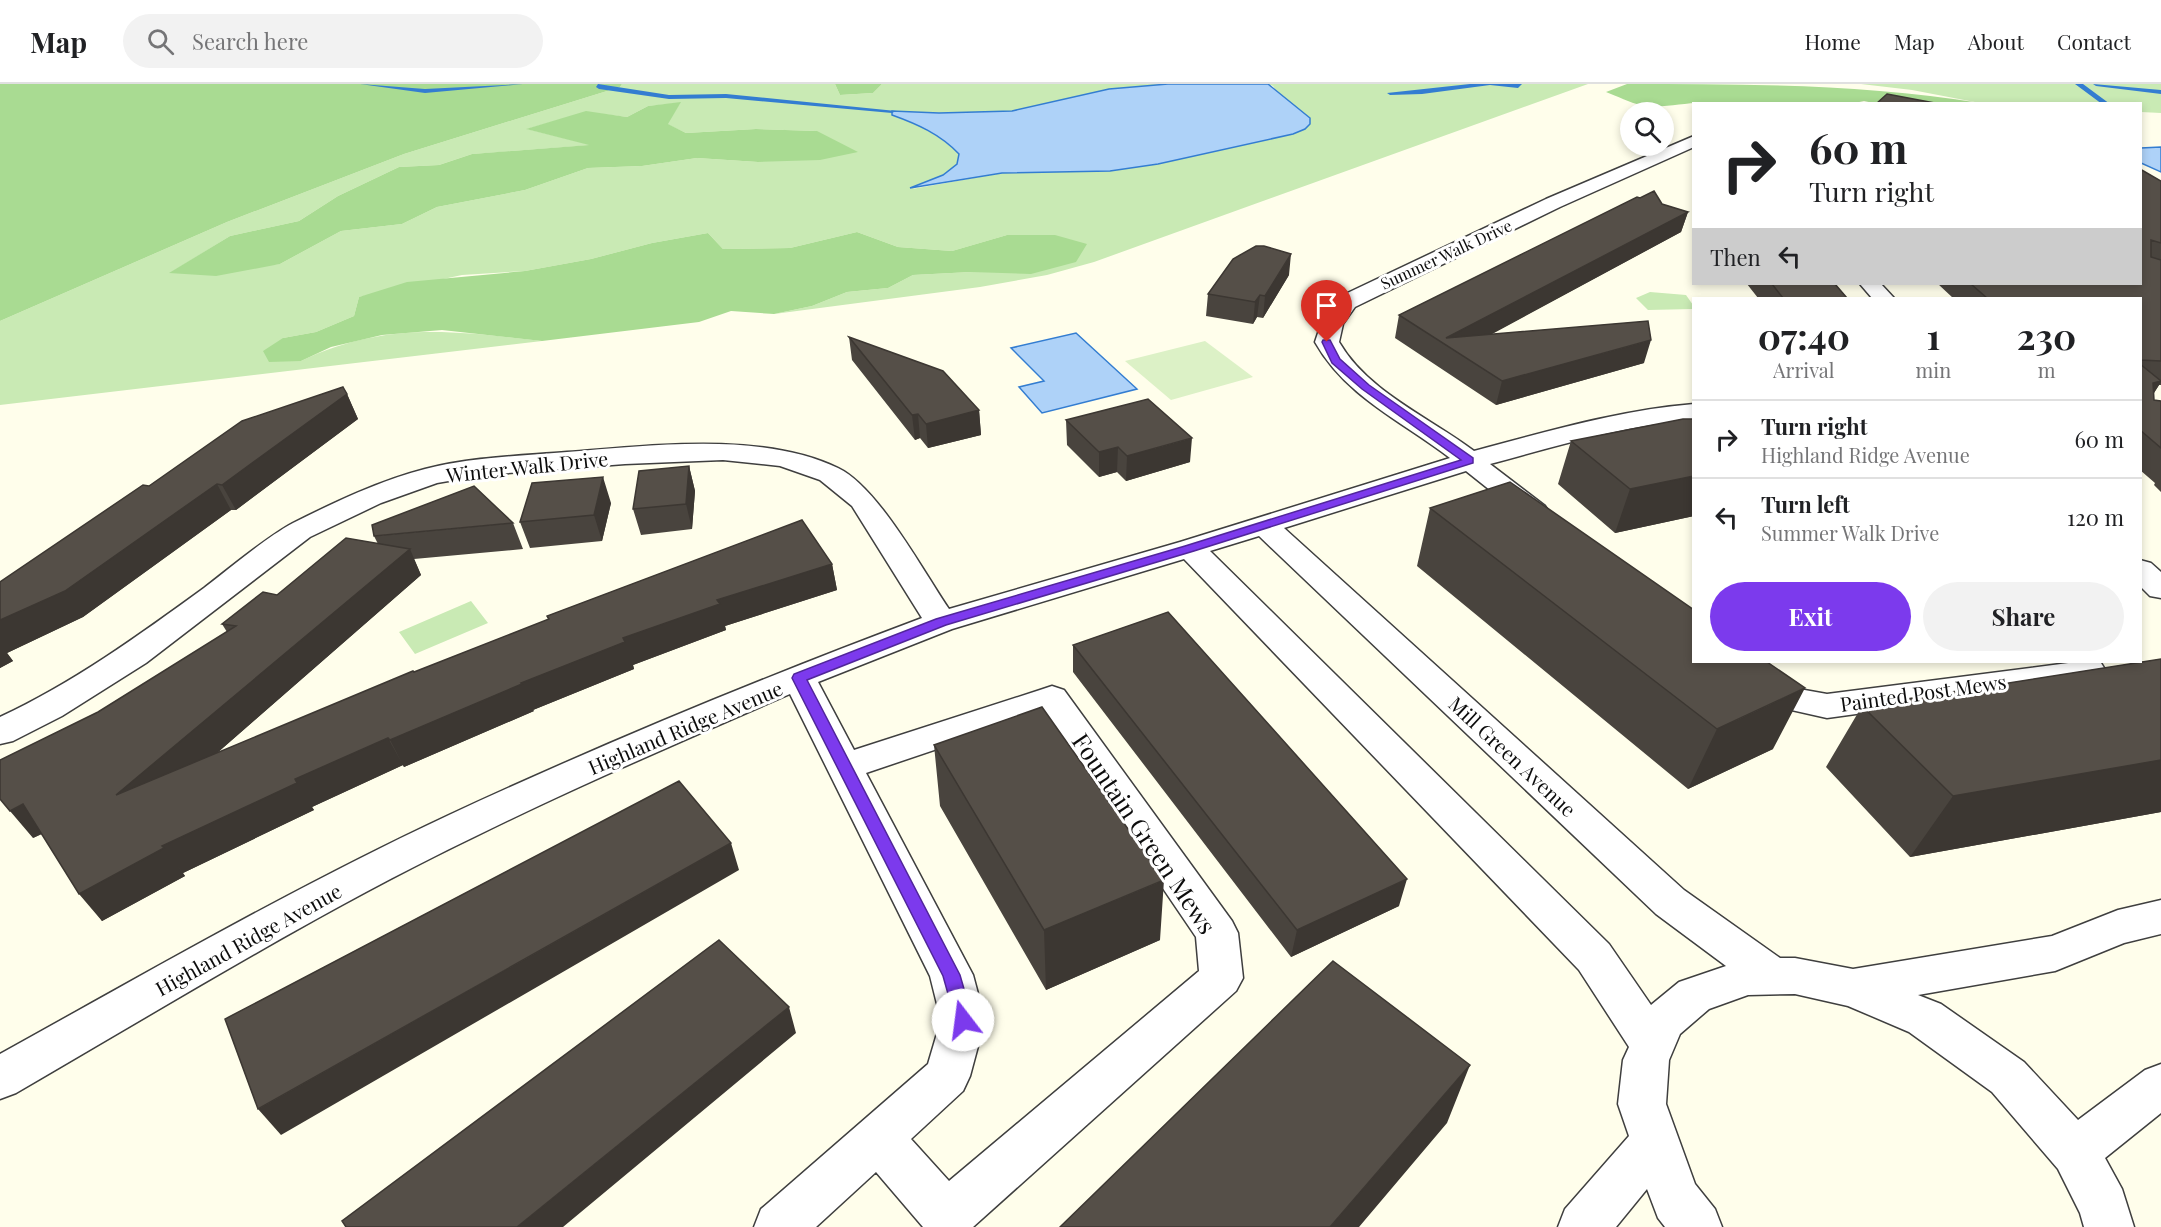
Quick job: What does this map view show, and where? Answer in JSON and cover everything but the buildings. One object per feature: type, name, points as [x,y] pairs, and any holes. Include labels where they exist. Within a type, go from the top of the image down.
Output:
[{"type":"street","name":"Summer Walk Drive","points":[[1469,460],[1365,387],[1336,361],[1327,342],[1332,324],[1347,302],[1380,284],[1553,203],[1687,149]]},
{"type":"street","points":[[1871,285],[1882,297]]},
{"type":"street","name":"Highland Ridge Avenue","points":[[0,1078],[274,923],[461,826],[628,750],[799,678],[941,622],[1190,548],[1469,460],[1589,429],[1692,412]]},
{"type":"street","name":"Winter Walk Drive","points":[[0,732],[50,708],[134,655],[300,531],[371,497],[431,476],[483,467],[625,456],[723,452],[784,458],[793,461],[830,474],[863,501],[941,622]]},
{"type":"street","points":[[1469,460],[1553,526]]},
{"type":"street","name":"Mill Green Avenue","points":[[1263,525],[1670,902],[1772,976]]},
{"type":"street","points":[[1190,548],[1594,957],[1653,1045]]},
{"type":"street","points":[[2142,571],[2161,589]]},
{"type":"street","name":"Painted Post Mews","points":[[1734,663],[1790,699],[1827,706],[2089,671]]},
{"type":"street","points":[[779,1227],[947,1076],[963,1020],[951,975],[799,678]]},
{"type":"street","name":"Fountain Green Mews","points":[[845,766],[1052,698],[1217,933],[1221,978],[947,1216],[878,1138]]},
{"type":"street","points":[[1853,988],[2055,953],[2118,927],[2161,916]]},
{"type":"street","points":[[1697,1227],[1676,1200],[1642,1104],[1646,1060],[1664,1021],[1694,995],[1748,976],[1795,976],[1853,988],[1925,1018],[2008,1077],[2075,1152],[2104,1207],[2109,1227]]},
{"type":"street","points":[[2075,1152],[2161,1085]]},
{"type":"street","points":[[1583,1227],[1656,1142]]},
{"type":"green space","points":[[0,84],[622,84],[620,87],[404,154],[227,222],[0,321]]},
{"type":"green space","points":[[622,84],[835,84],[840,95],[873,93],[882,84],[1168,84],[1109,89],[1012,111],[939,113],[893,111],[892,115],[928,131],[959,154],[957,164],[943,175],[912,189],[1002,173],[1110,171],[1158,164],[1293,134],[1305,129],[1273,86],[1268,84],[1588,84],[1094,262],[1047,275],[980,287],[774,314],[812,306],[847,292],[888,288],[913,275],[971,272],[1007,235],[952,251],[898,247],[857,232],[790,248],[723,249],[708,233],[652,243],[591,259],[525,271],[462,275],[359,297],[354,316],[316,332],[283,338],[301,361],[332,348],[391,334],[449,332],[542,341],[0,405],[0,321],[227,222],[404,154],[620,87]],"holes":[[[680,103],[667,124],[686,133],[756,129],[817,131],[758,162],[697,158],[642,166],[588,168],[525,190],[437,207],[402,224],[341,231],[280,264],[170,273],[230,236],[299,221],[338,196],[399,167],[439,165],[472,154],[592,145],[527,129],[586,112],[627,117],[648,106]]]},
{"type":"green space","points":[[835,84],[882,84],[873,93],[840,95]]},
{"type":"green space","points":[[1627,84],[1760,85],[1893,92],[1973,102],[1692,102],[1674,105],[1674,102],[1630,102],[1606,92]]},
{"type":"green space","points":[[1861,84],[2161,84],[2161,113],[2142,112],[2142,102],[1975,102],[1912,90]]},
{"type":"green space","points":[[681,102],[668,124],[686,133],[756,129],[817,131],[858,152],[820,160],[758,162],[697,158],[642,166],[588,168],[525,190],[437,207],[402,224],[341,231],[280,264],[216,276],[169,273],[230,236],[299,221],[338,196],[399,167],[439,165],[472,154],[589,145],[526,129],[586,111],[627,117],[648,106]]},
{"type":"green space","points":[[857,232],[898,247],[952,251],[1007,235],[1055,235],[1087,244],[1076,262],[1031,274],[971,272],[913,275],[888,288],[847,292],[812,306],[774,314],[731,311],[699,322],[542,341],[442,330],[382,335],[331,347],[301,361],[269,362],[263,351],[283,338],[316,332],[354,316],[359,297],[407,282],[525,271],[708,233],[723,249],[790,248]]},
{"type":"green space","points":[[1650,292],[1686,295],[1692,304],[1692,309],[1648,310],[1636,298]]},
{"type":"green space","points":[[1205,341],[1253,377],[1171,400],[1125,361]]},
{"type":"green space","points":[[471,601],[488,623],[415,654],[399,632]]},
{"type":"water","points":[[1168,84],[1268,84],[1310,118],[1310,124],[1293,134],[1158,164],[1110,171],[1002,173],[910,188],[943,175],[957,164],[959,154],[936,135],[892,115],[892,111],[939,113],[1012,111],[1109,89]]},
{"type":"water","points":[[2161,147],[2161,172],[2142,163],[2142,148]]},
{"type":"water","points":[[1076,333],[1137,389],[1042,413],[1019,387],[1044,381],[1011,348]]},
{"type":"waterway","points":[[363,84],[425,91],[520,84]]},
{"type":"waterway","points":[[601,84],[599,87],[669,97],[726,96],[892,111]]},
{"type":"waterway","points":[[1390,93],[1422,92],[1487,84]]},
{"type":"waterway","points":[[1493,84],[1518,86],[1519,84]]},
{"type":"waterway","points":[[2078,84],[2104,102]]},
{"type":"waterway","points":[[2096,84],[2161,92]]},
{"type":"route","points":[[963,1020],[951,975],[799,678],[941,622],[1190,548],[1469,460],[1448,443],[1365,387],[1336,361],[1327,342]]}]
